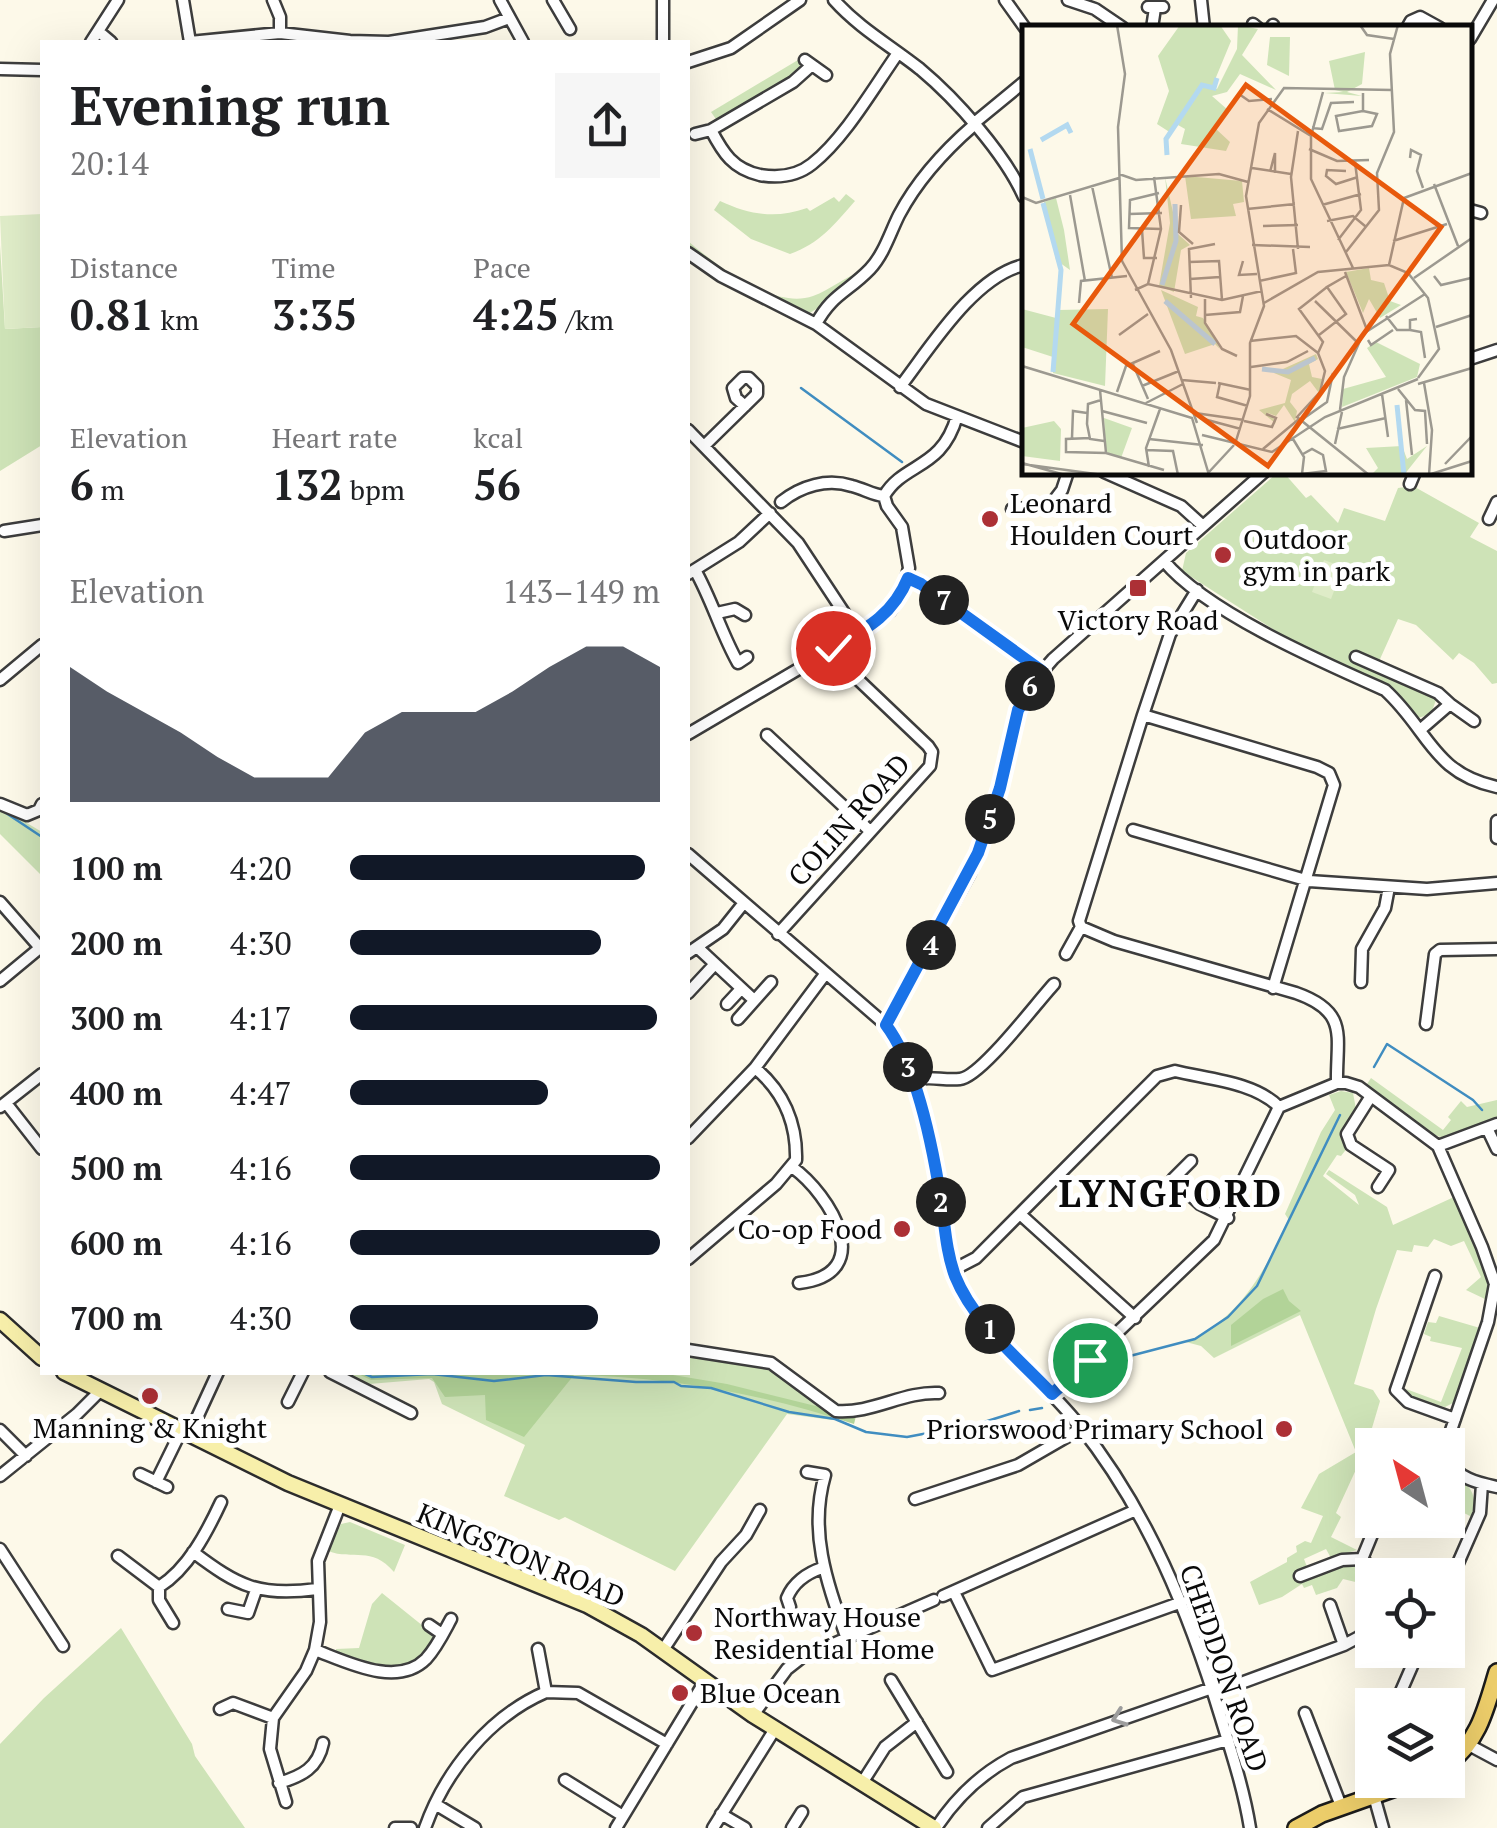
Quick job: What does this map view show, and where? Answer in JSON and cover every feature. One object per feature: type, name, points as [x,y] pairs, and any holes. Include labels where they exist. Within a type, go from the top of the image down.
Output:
[{"type":"main road","points":[[1465,1749],[1480,1724],[1497,1672]]},
{"type":"main road","points":[[1296,1828],[1340,1806],[1367,1798]]},
{"type":"street","points":[[183,0],[190,40]]},
{"type":"street","points":[[274,0],[280,16],[280,34]]},
{"type":"street","points":[[500,0],[522,40]]},
{"type":"street","points":[[553,0],[570,29]]},
{"type":"street","points":[[663,40],[664,0]]},
{"type":"street","points":[[690,61],[731,48],[800,0]]},
{"type":"street","points":[[834,0],[944,90],[1022,190]]},
{"type":"street","points":[[1005,0],[1023,25]]},
{"type":"street","points":[[1068,0],[1095,8],[1119,25]]},
{"type":"street","points":[[1201,0],[1204,25]]},
{"type":"street","points":[[1472,36],[1493,0]]},
{"type":"street","points":[[92,40],[112,2]]},
{"type":"street","points":[[1152,25],[1155,7]]},
{"type":"street","points":[[1411,25],[1420,17],[1435,25]]},
{"type":"street","points":[[428,40],[509,18]]},
{"type":"street","points":[[98,31],[109,40]]},
{"type":"street","points":[[218,40],[280,34],[340,40]]},
{"type":"street","points":[[711,130],[733,164],[748,172],[784,176],[798,172],[822,154],[898,53]]},
{"type":"street","points":[[695,134],[711,130],[794,82],[808,63],[826,75]]},
{"type":"street","points":[[0,69],[40,70]]},
{"type":"street","points":[[816,324],[826,306],[869,270],[910,196],[934,164],[973,124],[1022,84]]},
{"type":"street","points":[[690,254],[721,276],[816,324],[926,404],[1022,437]]},
{"type":"street","points":[[900,387],[979,291],[1022,266]]},
{"type":"street","points":[[1472,358],[1497,350]]},
{"type":"street","points":[[704,446],[745,406]]},
{"type":"street","points":[[884,496],[894,482],[934,456],[948,438],[957,416]]},
{"type":"street","points":[[690,432],[770,513],[817,568],[858,634]]},
{"type":"street","points":[[1012,509],[1049,508],[1067,475]]},
{"type":"street","points":[[1111,475],[1181,506],[1203,526]]},
{"type":"street","points":[[886,1025],[978,853],[1000,788],[1018,710],[1042,671],[1261,475]]},
{"type":"street","points":[[690,733],[858,634],[890,611],[908,578],[907,541],[884,496],[829,483],[796,492],[781,502]]},
{"type":"street","points":[[796,492],[802,504]]},
{"type":"street","points":[[1488,519],[1497,502]]},
{"type":"street","points":[[743,660],[724,638],[717,613],[691,572],[739,542],[770,513]]},
{"type":"street","points":[[4,532],[40,525]]},
{"type":"street","points":[[1164,561],[1197,590],[1288,645],[1386,690],[1450,768],[1467,779],[1497,787]]},
{"type":"street","points":[[908,578],[1042,671]]},
{"type":"street","points":[[1066,954],[1081,926],[1170,634],[1197,590]]},
{"type":"street","points":[[717,613],[735,609],[745,616]]},
{"type":"street","points":[[0,680],[40,647]]},
{"type":"street","name":"COLIN ROAD","points":[[778,934],[930,766],[932,752],[846,668],[833,648]]},
{"type":"street","points":[[1356,656],[1370,656],[1438,693],[1474,721]]},
{"type":"street","points":[[1420,730],[1450,704]]},
{"type":"street","points":[[1143,715],[1329,773],[1334,785],[1274,988]]},
{"type":"street","points":[[767,735],[870,831]]},
{"type":"street","points":[[0,804],[27,815],[40,807]]},
{"type":"street","points":[[1497,821],[1497,838]]},
{"type":"street","points":[[1132,830],[1145,840],[1304,880],[1426,889],[1497,883]]},
{"type":"street","name":"CHEDDON ROAD","points":[[690,856],[886,1025],[902,1049],[938,1180],[953,1270],[971,1306],[1082,1428],[1136,1510],[1182,1602],[1213,1690],[1250,1828]]},
{"type":"street","points":[[1361,982],[1367,960],[1362,949],[1386,908],[1389,886]]},
{"type":"street","points":[[0,902],[40,946]]},
{"type":"street","points":[[744,904],[723,929],[692,950],[754,1000]]},
{"type":"street","points":[[1081,926],[1103,938],[1311,999],[1335,1020],[1339,1036],[1337,1084]]},
{"type":"street","points":[[1426,1024],[1435,954],[1440,950],[1497,949]]},
{"type":"street","points":[[0,981],[40,950]]},
{"type":"street","points":[[690,991],[714,965]]},
{"type":"street","points":[[690,1136],[756,1068],[826,974]]},
{"type":"street","points":[[738,1019],[770,982]]},
{"type":"street","points":[[913,1080],[931,1076],[968,1077],[1054,984]]},
{"type":"street","points":[[727,1004],[741,989]]},
{"type":"street","points":[[690,1256],[792,1166],[796,1151],[786,1105],[756,1068]]},
{"type":"street","points":[[953,1270],[976,1258],[1138,1094],[1165,1072],[1175,1070],[1241,1088],[1267,1096],[1279,1107]]},
{"type":"street","points":[[40,1076],[3,1105],[40,1147]]},
{"type":"street","points":[[1052,1394],[1214,1240],[1279,1107],[1337,1084],[1358,1087],[1438,1146],[1482,1247],[1494,1284],[1488,1322],[1452,1428]]},
{"type":"street","points":[[1370,1096],[1347,1134],[1351,1144],[1389,1170],[1378,1187]]},
{"type":"street","points":[[1438,1146],[1492,1126],[1497,1149]]},
{"type":"street","points":[[1191,1160],[1169,1184],[1228,1218]]},
{"type":"street","points":[[792,1166],[824,1196],[838,1222],[840,1256],[827,1274],[808,1286]]},
{"type":"street","points":[[1020,1214],[1135,1318]]},
{"type":"street","points":[[1435,1276],[1425,1288],[1396,1390],[1408,1402],[1455,1419]]},
{"type":"street","points":[[0,1320],[40,1356]]},
{"type":"street","points":[[690,1350],[771,1363],[836,1411],[860,1409],[921,1392],[940,1393]]},
{"type":"street","name":"KINGSTON ROAD","points":[[69,1375],[340,1505],[587,1605],[663,1650],[754,1715],[935,1828]]},
{"type":"street","points":[[140,1474],[161,1484],[216,1375]]},
{"type":"street","points":[[288,1402],[302,1375]]},
{"type":"street","points":[[338,1375],[389,1395],[411,1413]]},
{"type":"street","points":[[0,1476],[99,1392]]},
{"type":"street","points":[[915,1500],[1018,1465],[1082,1428]]},
{"type":"street","points":[[0,1430],[26,1456]]},
{"type":"street","points":[[808,1472],[831,1476],[819,1514],[822,1568],[847,1638]]},
{"type":"street","points":[[1460,1558],[1492,1483],[1465,1474]]},
{"type":"street","points":[[160,1587],[170,1581],[193,1552],[221,1502]]},
{"type":"street","points":[[286,1802],[270,1749],[273,1718],[306,1672],[316,1650],[320,1622],[318,1561],[340,1505]]},
{"type":"street","points":[[754,1715],[794,1662],[1136,1510]]},
{"type":"street","points":[[214,1517],[227,1523]]},
{"type":"street","points":[[663,1650],[711,1576],[759,1519]]},
{"type":"street","points":[[1362,1558],[1370,1538]]},
{"type":"street","points":[[0,1550],[62,1646]]},
{"type":"street","points":[[193,1552],[226,1577],[256,1590],[289,1593],[317,1589]]},
{"type":"street","points":[[1300,1576],[1310,1566],[1355,1559]]},
{"type":"street","points":[[119,1574],[122,1560],[160,1587]]},
{"type":"street","points":[[790,1607],[790,1591],[812,1571],[822,1568]]},
{"type":"street","points":[[160,1587],[159,1600],[174,1623]]},
{"type":"street","points":[[248,1613],[256,1590]]},
{"type":"street","points":[[944,1596],[992,1670],[1182,1602]]},
{"type":"street","points":[[1330,1606],[1344,1644]]},
{"type":"street","points":[[228,1609],[248,1613],[255,1625]]},
{"type":"street","points":[[316,1650],[397,1673],[420,1664],[452,1619]]},
{"type":"street","points":[[430,1625],[442,1634]]},
{"type":"street","points":[[935,1828],[984,1775],[1011,1758],[1355,1638]]},
{"type":"street","points":[[538,1648],[546,1692]]},
{"type":"street","points":[[891,1680],[948,1772]]},
{"type":"street","points":[[616,1828],[706,1681]]},
{"type":"street","points":[[233,1690],[233,1703]]},
{"type":"street","points":[[425,1828],[435,1804],[474,1746],[496,1723],[546,1692],[565,1691],[593,1700],[666,1744]]},
{"type":"street","points":[[220,1709],[233,1703],[273,1718]]},
{"type":"street","points":[[1305,1713],[1340,1806]]},
{"type":"street","points":[[862,1784],[885,1747],[917,1722]]},
{"type":"street","points":[[713,1828],[775,1728]]},
{"type":"street","points":[[1302,1743],[1314,1738]]},
{"type":"street","points":[[988,1828],[1024,1797],[1228,1740]]},
{"type":"street","points":[[1469,1745],[1497,1760]]},
{"type":"street","points":[[279,1783],[310,1770],[322,1750],[334,1762]]},
{"type":"street","points":[[565,1780],[623,1816]]},
{"type":"street","points":[[1375,1798],[1383,1828]]},
{"type":"street","points":[[435,1804],[475,1828]]},
{"type":"street","points":[[792,1828],[802,1812]]},
{"type":"street","points":[[721,1814],[744,1828]]},
{"type":"street","points":[[395,1828],[411,1828]]},
{"type":"green space","points":[[798,60],[804,71],[718,122],[711,112]]},
{"type":"green space","points":[[846,194],[855,201],[840,218],[818,239],[790,254],[751,239],[714,210],[720,201],[763,214],[807,208],[810,211],[834,197],[839,202]]},
{"type":"green space","points":[[40,214],[40,327],[5,329],[0,216]]},
{"type":"green space","points":[[690,243],[746,283],[781,297],[813,296],[861,272],[807,314],[750,287],[690,248]]},
{"type":"green space","points":[[0,245],[5,329],[40,327],[40,446],[0,471]]},
{"type":"green space","points":[[1275,475],[1286,475],[1306,498],[1311,495],[1338,523],[1344,508],[1385,521],[1398,488],[1413,486],[1479,523],[1470,537],[1497,551],[1497,683],[1492,684],[1459,653],[1453,660],[1416,625],[1398,619],[1376,668],[1433,694],[1436,700],[1431,714],[1418,718],[1390,688],[1293,642],[1182,571],[1186,553]]},
{"type":"green space","points":[[1324,560],[1343,567],[1331,599],[1312,592]]},
{"type":"green space","points":[[0,807],[40,831],[40,874],[0,834]]},
{"type":"green space","points":[[1371,1078],[1443,1130],[1461,1101],[1467,1107],[1497,1100],[1497,1139],[1486,1122],[1446,1139],[1432,1134],[1367,1084]]},
{"type":"green space","points":[[1353,1093],[1356,1109],[1343,1132],[1348,1147],[1341,1156],[1337,1155],[1323,1176],[1359,1205],[1355,1195],[1326,1174],[1329,1170],[1387,1207],[1393,1225],[1454,1197],[1483,1260],[1488,1287],[1487,1300],[1466,1290],[1481,1277],[1464,1241],[1451,1246],[1434,1239],[1428,1247],[1414,1245],[1412,1252],[1397,1250],[1354,1384],[1373,1390],[1380,1401],[1372,1428],[1355,1428],[1355,1450],[1300,1315],[1214,1358],[1201,1346],[1186,1342],[1222,1320],[1260,1275],[1289,1220],[1285,1214],[1321,1132],[1335,1110],[1329,1095]]},
{"type":"green space","points":[[1283,1289],[1301,1311],[1231,1346],[1231,1325],[1263,1299]]},
{"type":"green space","points":[[1439,1316],[1480,1328],[1455,1402],[1445,1407],[1411,1398],[1406,1389],[1441,1402],[1462,1348],[1430,1341],[1431,1337],[1424,1334],[1428,1322],[1436,1323]]},
{"type":"green space","points":[[690,1353],[772,1367],[831,1412],[832,1420],[787,1414],[675,1571],[565,1517],[559,1520],[504,1496],[525,1445],[442,1404],[434,1382],[429,1379],[369,1384],[350,1375],[690,1375]]},
{"type":"green space","points":[[360,1375],[574,1375],[524,1437],[486,1420],[485,1395],[445,1397],[432,1378],[371,1380]]},
{"type":"green space","points":[[574,1375],[673,1375],[727,1384],[856,1416],[854,1424],[716,1389]]},
{"type":"green space","points":[[1355,1453],[1355,1472],[1336,1513],[1341,1517],[1331,1537],[1357,1550],[1331,1558],[1326,1549],[1304,1559],[1310,1575],[1355,1566],[1355,1582],[1343,1579],[1337,1588],[1316,1595],[1312,1585],[1304,1588],[1302,1584],[1259,1605],[1250,1582],[1287,1562],[1297,1552],[1296,1546],[1305,1541],[1311,1543],[1323,1516],[1301,1508],[1319,1474]]},
{"type":"green space","points":[[1465,1483],[1474,1502],[1472,1517],[1465,1514]]},
{"type":"green space","points":[[350,1522],[405,1545],[394,1572],[370,1556],[328,1551],[341,1524]]},
{"type":"green space","points":[[382,1593],[433,1634],[429,1650],[409,1666],[379,1665],[336,1653],[336,1649],[359,1648],[372,1604]]},
{"type":"green space","points":[[121,1628],[192,1744],[195,1756],[245,1828],[0,1828],[0,1744]]},
{"type":"waterway","points":[[801,388],[902,462]]},
{"type":"waterway","points":[[3,811],[40,836]]},
{"type":"waterway","points":[[1374,1067],[1387,1044],[1473,1100],[1482,1110]]},
{"type":"waterway","points":[[1105,1367],[1126,1357],[1195,1339],[1228,1317],[1257,1286],[1340,1115]]},
{"type":"waterway","points":[[368,1375],[412,1375]]},
{"type":"waterway","points":[[441,1375],[494,1381],[546,1375]]},
{"type":"waterway","points":[[546,1375],[674,1382],[711,1388],[789,1412],[835,1419],[866,1432],[907,1437],[981,1423],[1019,1411]]},
{"type":"waterway","points":[[1030,1410],[1042,1408]]},
{"type":"place","name":"Leonard Houlden Court","points":[[990,519]]},
{"type":"place","name":"Outdoor gym in park","points":[[1223,555]]},
{"type":"place","name":"Victory Road","points":[[1138,588]]},
{"type":"place","name":"Co-op Food","points":[[902,1229]]},
{"type":"place","name":"Manning & Knight","points":[[150,1396]]},
{"type":"place","name":"Priorswood Primary School","points":[[1284,1429]]},
{"type":"place","name":"Northway House Residential Home","points":[[694,1633]]},
{"type":"place","name":"Blue Ocean","points":[[680,1693]]},
{"type":"district","name":"LYNGFORD","points":[[1171,1194]]},
{"type":"route","points":[[833,648],[890,611],[908,578],[1042,671],[1018,710],[1000,788],[978,853],[886,1025],[902,1049],[913,1080],[938,1180],[949,1256],[971,1306],[1052,1394],[1090,1360]]}]
